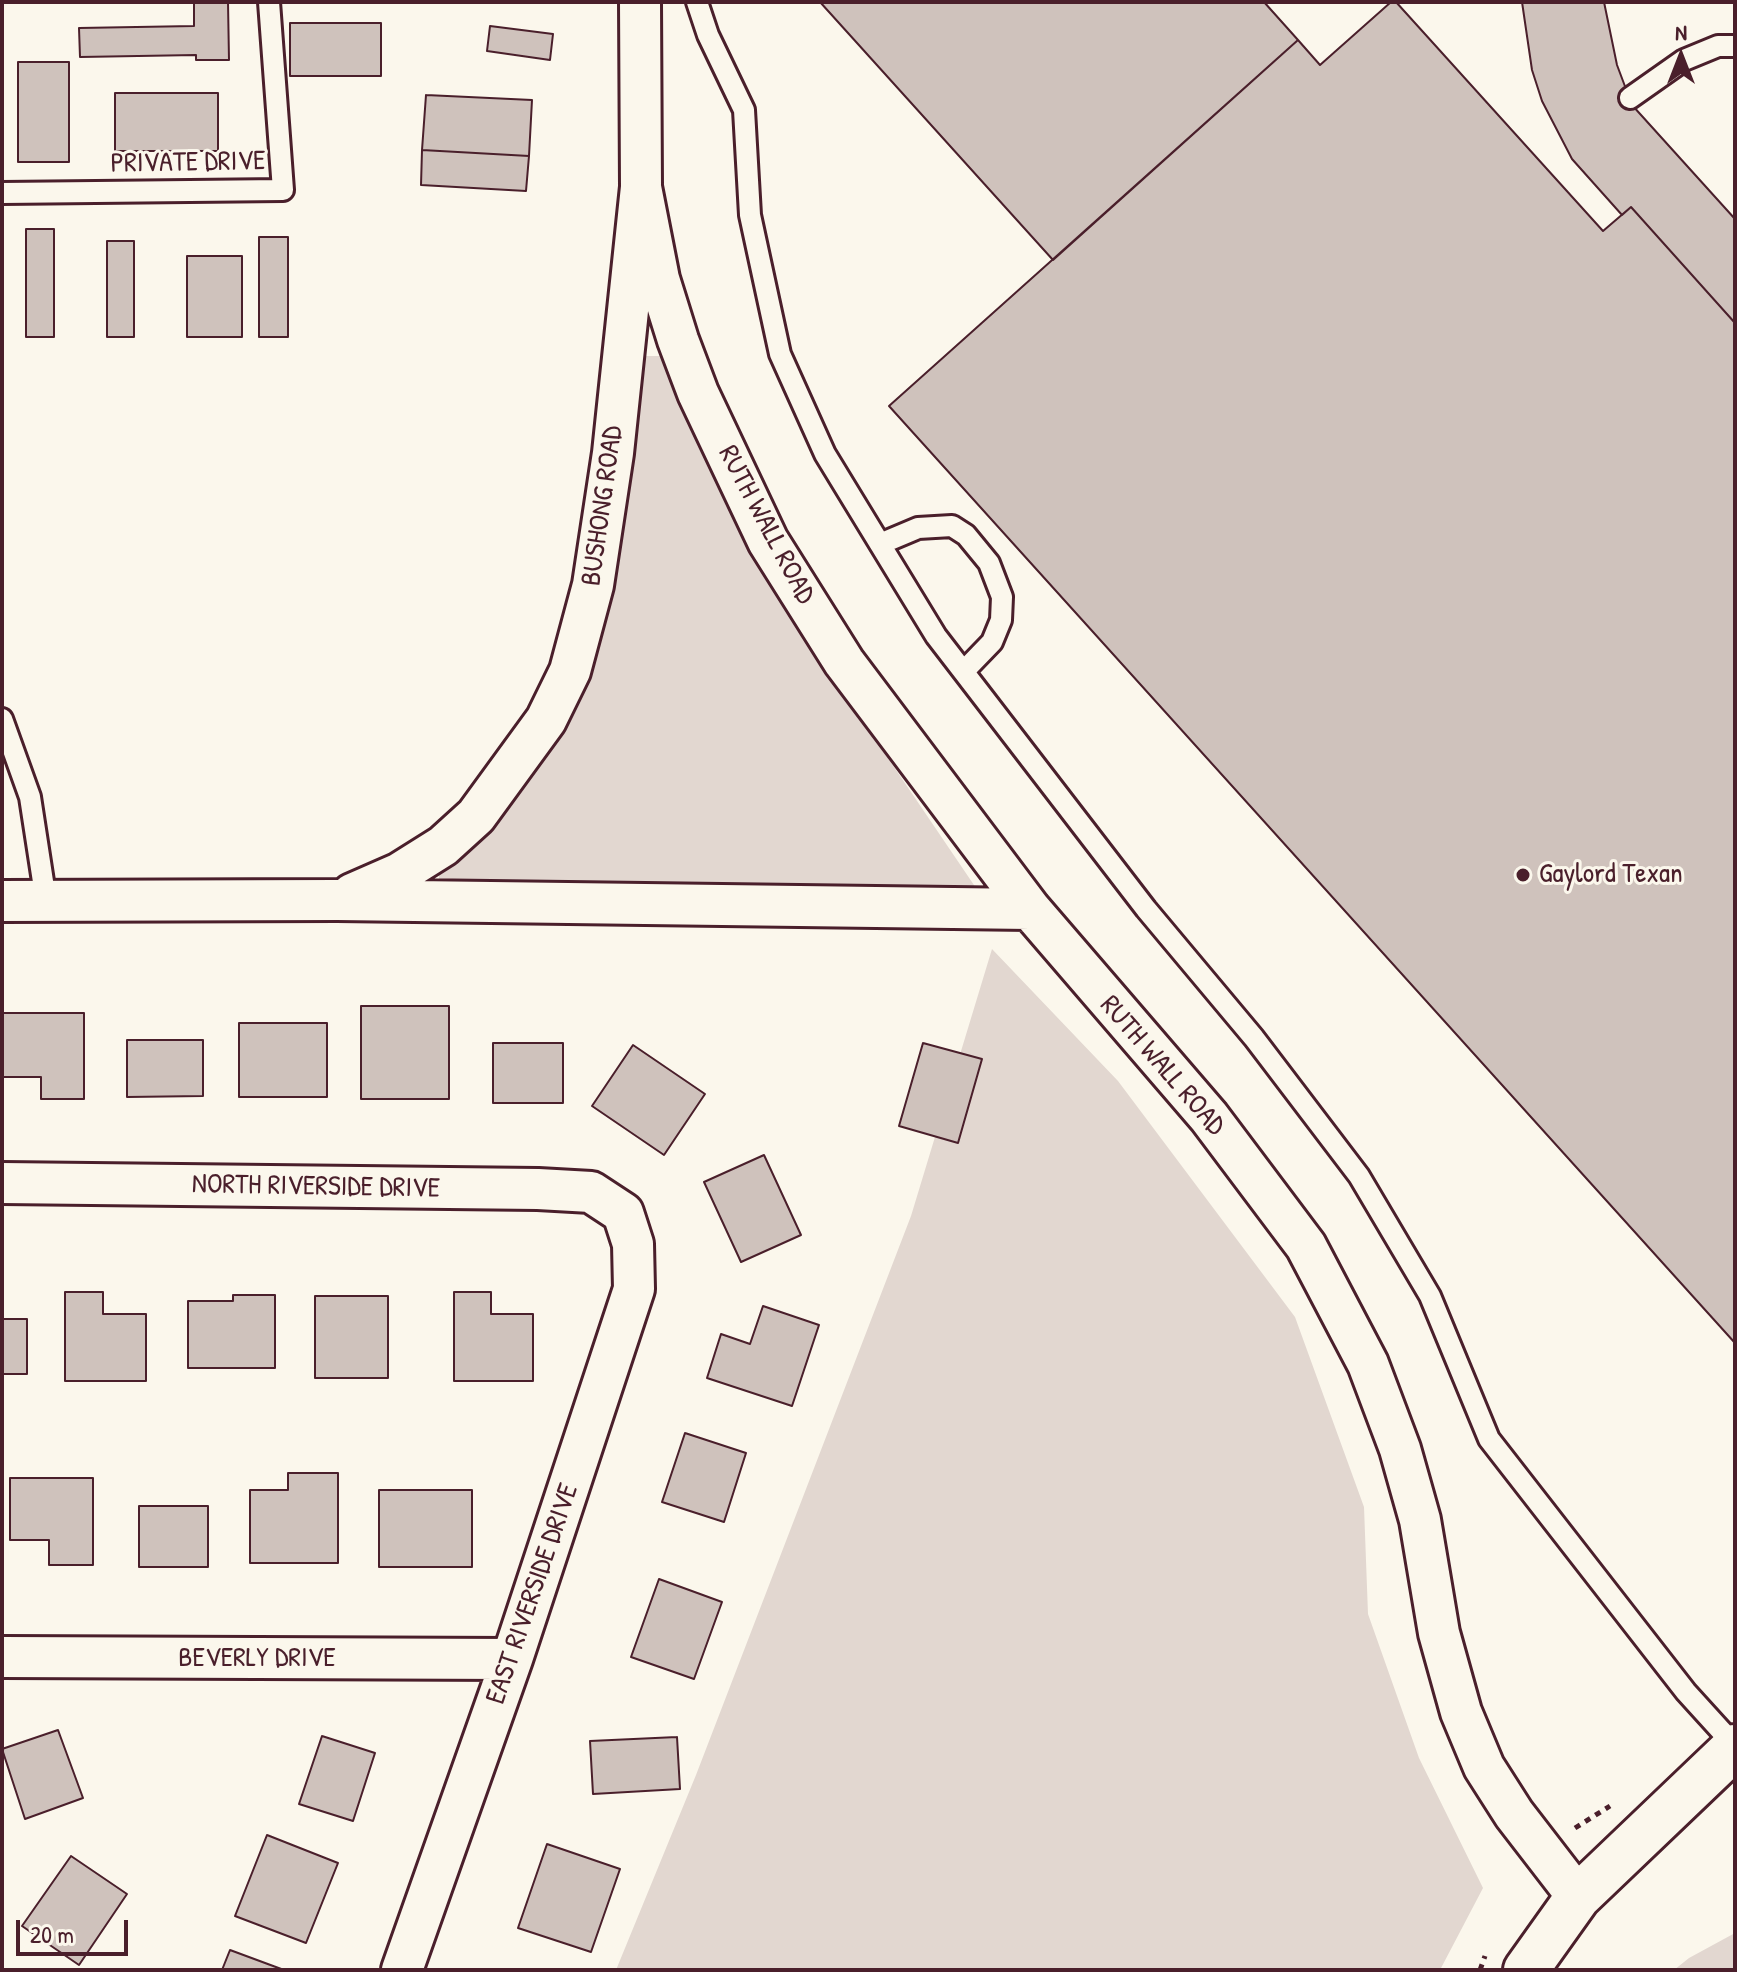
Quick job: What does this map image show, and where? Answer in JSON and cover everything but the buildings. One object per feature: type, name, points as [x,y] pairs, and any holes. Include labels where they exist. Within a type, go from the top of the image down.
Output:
[{"type":"street","name":"BUSHONG ROAD","points":[[337,900],[400,873],[443,846],[476,816],[546,720],[570,671],[593,585],[613,453],[641,187],[640,2]]},
{"type":"street","name":"RUTH WALL ROAD","points":[[641,187],[659,279],[678,340],[698,393],[768,541],[844,662],[1030,909],[1209,1117],[1306,1246],[1368,1364],[1400,1449],[1420,1520],[1439,1633],[1461,1712],[1484,1767],[1514,1814],[1578,1897]]},
{"type":"street","name":"BUSHONG ROAD","points":[[2,901],[337,900],[1030,909]]},
{"type":"street","name":"NORTH RIVERSIDE DRIVE","points":[[2,1183],[538,1189],[591,1192],[623,1213]]},
{"type":"street","name":"EAST RIVERSIDE DRIVE","points":[[402,1970],[512,1659],[634,1289],[633,1244],[623,1213]]},
{"type":"street","name":"BEVERLY DRIVE","points":[[2,1657],[512,1659]]},
{"type":"street","points":[[1526,1970],[1578,1897],[1735,1747]]},
{"type":"lane","name":"PRIVATE DRIVE","points":[[2,193],[283,190],[269,2]]},
{"type":"lane","points":[[697,2],[708,35],[744,110],[750,215],[780,354],[825,454],[936,636],[1146,909],[1254,1038],[1359,1176],[1430,1296],[1489,1439],[1621,1610],[1735,1747]]},
{"type":"lane","points":[[1630,98],[1684,60],[1718,46],[1735,46]]},
{"type":"lane","points":[[880,544],[918,528],[952,526],[966,535],[989,563],[1002,597],[1001,620],[992,642],[964,671]]},
{"type":"lane","points":[[2,719],[8,750],[30,797],[46,901]]},
{"type":"shaded area","points":[[639,356],[660,356],[712,471],[791,615],[976,888],[439,888],[439,867],[570,717]]},
{"type":"shaded area","points":[[992,949],[1118,1081],[1295,1317],[1364,1507],[1368,1614],[1419,1758],[1483,1888],[1440,1970],[616,1970],[696,1775],[911,1216]]},
{"type":"shaded area","points":[[1735,1933],[1735,1970],[1674,1970],[1689,1958]]},
{"type":"place","name":"Gaylord Texan","points":[[1523,875]]}]
